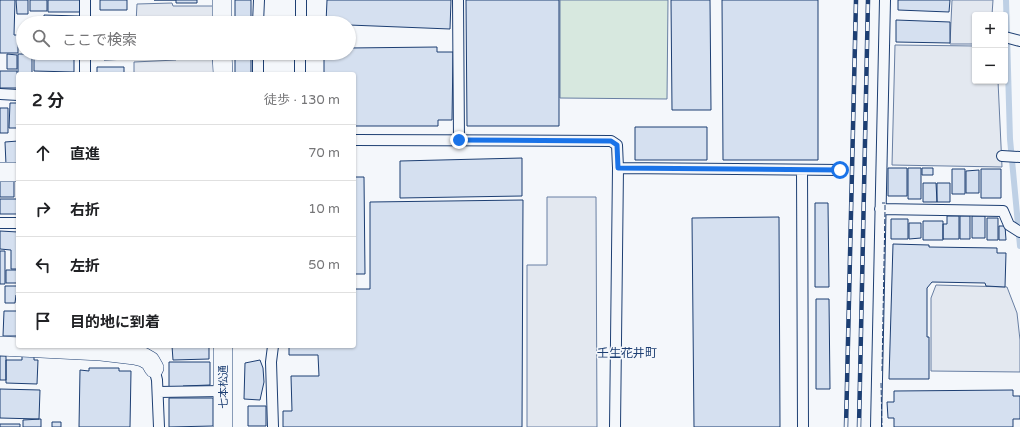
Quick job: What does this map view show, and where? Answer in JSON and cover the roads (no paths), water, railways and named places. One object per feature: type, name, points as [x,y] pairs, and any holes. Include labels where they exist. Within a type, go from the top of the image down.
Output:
[{"type":"street","points":[[222,0],[222,16]]},
{"type":"street","points":[[222,60],[222,72]]},
{"type":"street","points":[[0,172],[16,172]]},
{"type":"street","points":[[0,346],[16,346]]},
{"type":"street","points":[[102,348],[143,357],[150,362],[154,368]]},
{"type":"street","name":"七本松通","points":[[223,348],[223,427]]},
{"type":"lane","points":[[85,0],[85,16]]},
{"type":"lane","points":[[258,0],[258,16]]},
{"type":"lane","points":[[300,16],[301,0]]},
{"type":"lane","points":[[458,0],[459,140]]},
{"type":"lane","points":[[876,427],[885,0]]},
{"type":"lane","points":[[1008,39],[1018,41]]},
{"type":"lane","points":[[85,60],[85,72]]},
{"type":"lane","points":[[258,60],[258,72]]},
{"type":"lane","points":[[300,60],[300,72]]},
{"type":"lane","points":[[0,94],[16,95]]},
{"type":"lane","points":[[356,140],[611,141],[617,145],[615,427]]},
{"type":"lane","points":[[1002,156],[1020,157]]},
{"type":"lane","points":[[618,168],[840,170]]},
{"type":"lane","points":[[802,170],[803,427]]},
{"type":"lane","points":[[880,209],[1002,211],[1010,225],[1020,232]]},
{"type":"lane","points":[[0,223],[16,223]]},
{"type":"lane","points":[[273,348],[273,427]]},
{"type":"lane","points":[[154,368],[158,392],[158,427]]},
{"type":"lane","points":[[158,392],[223,391]]},
{"type":"waterway","points":[[1006,0],[1010,139],[1020,246]]},
{"type":"railway","points":[[846,427],[856,0]]},
{"type":"railway","points":[[859,427],[868,0]]},
{"type":"district","name":"壬生花井町","points":[[627,353]]}]
